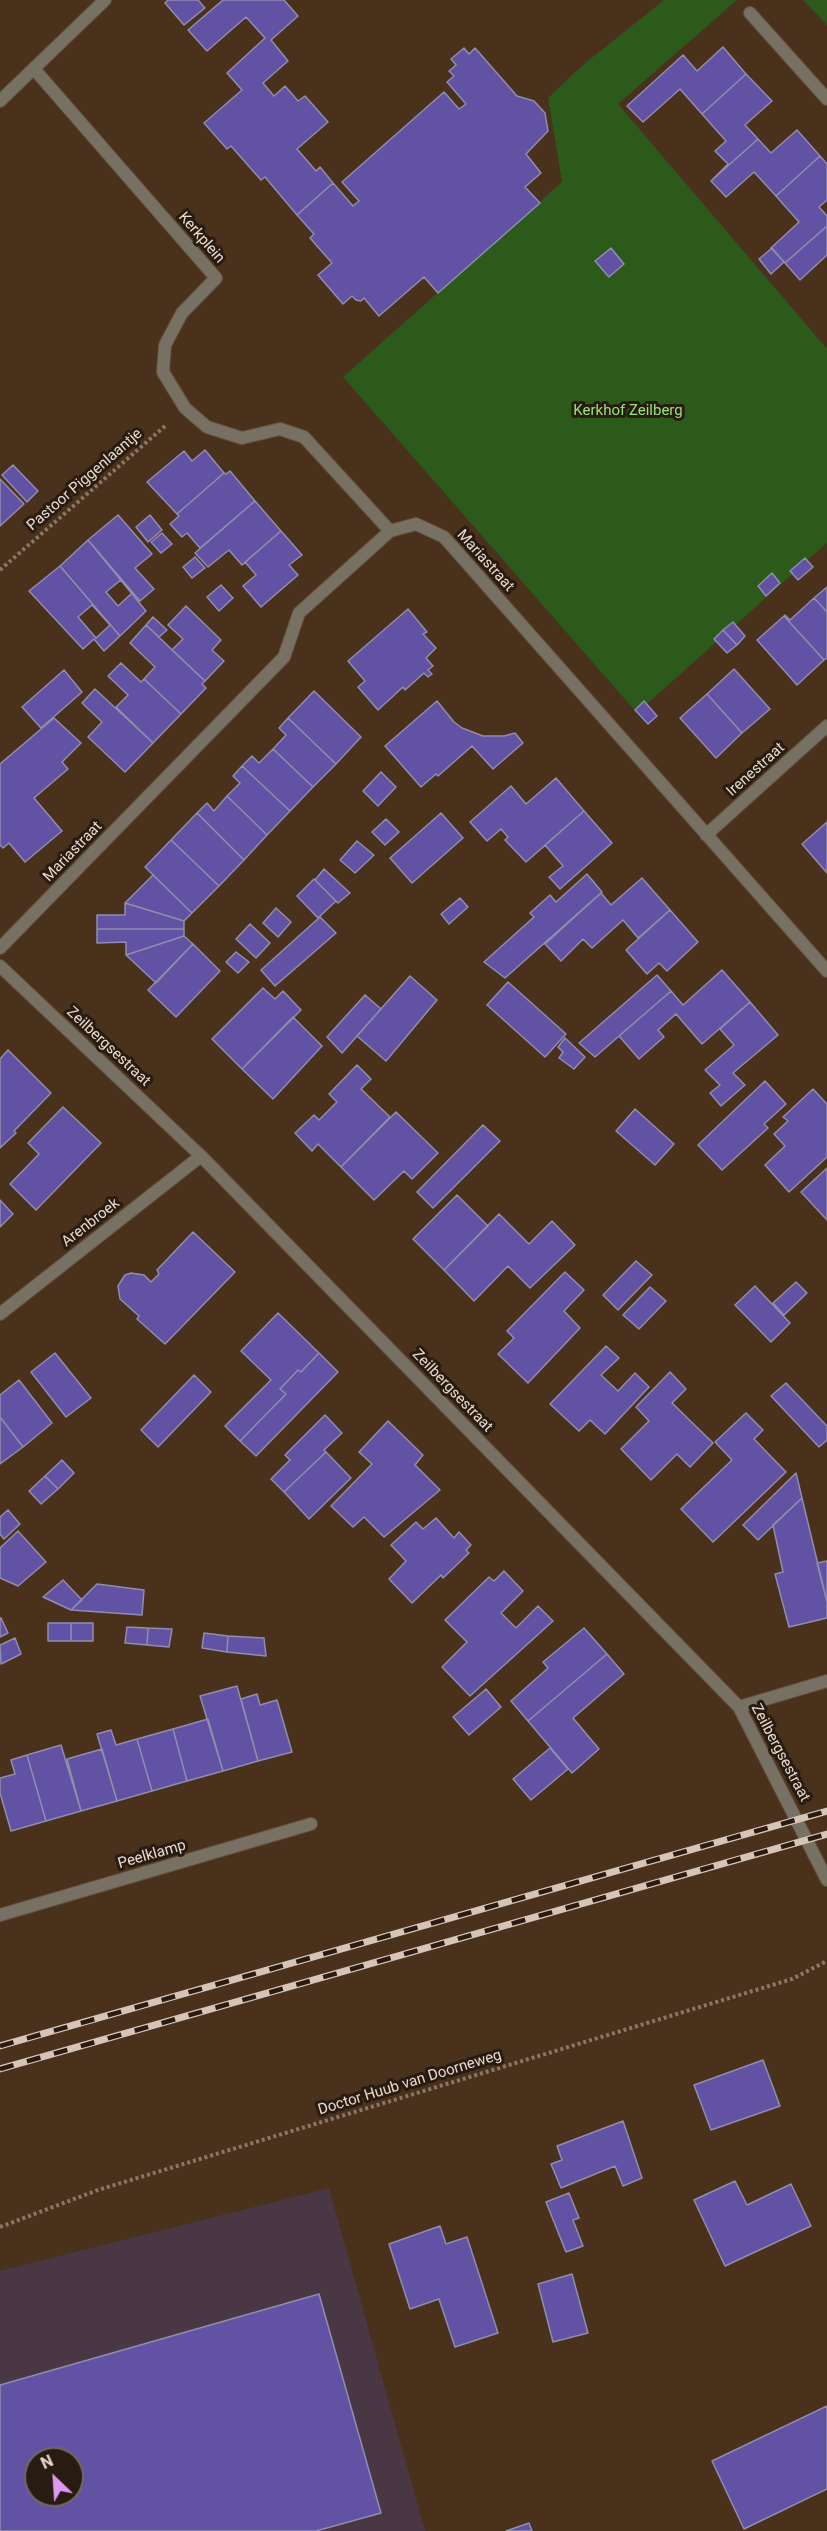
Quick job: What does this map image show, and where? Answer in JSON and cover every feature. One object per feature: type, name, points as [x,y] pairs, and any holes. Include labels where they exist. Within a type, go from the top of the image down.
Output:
[{"type":"street","points":[[0,101],[35,70],[105,0]]},
{"type":"street","points":[[750,13],[827,99]]},
{"type":"street","name":"Kerkplein","points":[[35,70],[216,278],[182,312],[165,345],[164,372],[185,408],[207,427],[242,438],[280,429],[304,437],[390,531]]},
{"type":"street","name":"Mariastraat","points":[[0,948],[284,657],[299,613],[390,531],[416,524],[444,537],[827,970]]},
{"type":"street","name":"Irenestraat","points":[[706,835],[827,726]]},
{"type":"street","name":"Zeilbergsestraat","points":[[0,966],[201,1156],[739,1707],[827,1880]]},
{"type":"street","name":"Arenbroek","points":[[0,1314],[201,1156]]},
{"type":"street","points":[[739,1707],[827,1681]]},
{"type":"street","name":"Peelklamp","points":[[0,1915],[312,1824]]},
{"type":"path","name":"Pastoor Piggenlaantje","points":[[0,570],[185,408]]},
{"type":"path","name":"Doctor Huub van Doorneweg","points":[[0,2227],[98,2190],[792,1979],[827,1961]]},
{"type":"shaded area","points":[[329,2188],[425,2531],[0,2531],[0,2271]]},
{"type":"green space","name":"Kerkhof Zeilberg","points":[[664,0],[737,0],[618,104],[827,349],[827,543],[637,713],[343,377],[562,182],[548,98],[584,64]]},
{"type":"green space","points":[[803,0],[827,0],[827,25]]},
{"type":"building","points":[[168,0],[198,0],[205,8],[184,25],[165,3]]},
{"type":"building","points":[[223,0],[284,0],[298,16],[271,40],[288,61],[263,83],[274,96],[285,86],[298,101],[305,96],[328,122],[297,149],[316,171],[320,167],[333,183],[297,215],[265,177],[261,180],[231,146],[227,149],[204,123],[242,90],[227,73],[265,38],[246,17],[207,51],[188,30]]},
{"type":"building","points":[[723,47],[746,74],[702,114],[680,89],[643,122],[627,106],[683,55],[697,71]]},
{"type":"building","points":[[464,48],[469,54],[475,48],[517,96],[534,101],[545,113],[548,131],[526,154],[541,173],[525,187],[540,203],[438,293],[424,277],[379,316],[364,298],[361,301],[352,296],[343,304],[318,275],[332,263],[310,238],[314,234],[297,215],[333,183],[353,206],[359,201],[342,182],[444,92],[459,109],[466,104],[447,82],[454,76],[449,71],[456,65],[451,59]]},
{"type":"building","points":[[746,74],[772,101],[745,125],[758,139],[711,181],[728,164],[715,151],[726,141],[702,114]]},
{"type":"building","points":[[797,130],[820,156],[776,196],[754,172],[726,197],[711,181],[758,139],[771,153]]},
{"type":"building","points":[[820,156],[827,164],[827,200],[819,207],[827,216],[827,226],[785,263],[771,248],[799,222],[776,196]]},
{"type":"building","points":[[827,226],[827,255],[800,280],[785,263]]},
{"type":"building","points":[[611,248],[624,264],[609,277],[595,261]]},
{"type":"building","points":[[772,248],[784,262],[771,274],[759,259]]},
{"type":"building","points":[[205,450],[224,473],[177,514],[147,482],[184,451],[192,461]]},
{"type":"building","points":[[13,465],[38,491],[27,502],[2,475]]},
{"type":"building","points":[[230,471],[255,501],[200,548],[187,533],[182,537],[170,524],[179,516],[177,514],[224,473]]},
{"type":"building","points":[[0,479],[24,504],[0,526]]},
{"type":"building","points":[[255,501],[281,531],[242,565],[229,550],[208,567],[195,553]]},
{"type":"building","points":[[118,515],[152,554],[135,568],[154,589],[140,601],[88,540]]},
{"type":"building","points":[[150,515],[162,530],[148,542],[136,527]]},
{"type":"building","points":[[281,531],[302,555],[289,565],[298,575],[261,607],[243,586],[256,575],[245,562]]},
{"type":"building","points":[[162,533],[172,544],[161,553],[151,542]]},
{"type":"building","points":[[88,540],[121,580],[106,592],[118,606],[132,593],[146,611],[120,636],[60,566]]},
{"type":"building","points":[[195,557],[205,568],[192,578],[183,567]]},
{"type":"building","points":[[805,558],[813,567],[798,580],[790,571]]},
{"type":"building","points":[[60,566],[120,636],[104,651],[94,639],[83,649],[29,591]],"holes":[[[92,605],[110,625],[96,638],[78,617]]]},
{"type":"building","points":[[772,573],[780,583],[766,596],[758,586]]},
{"type":"building","points":[[221,585],[233,598],[219,611],[207,597]]},
{"type":"building","points":[[827,587],[827,612],[814,598]]},
{"type":"building","points":[[814,598],[827,612],[827,658],[824,660],[784,616],[790,620]]},
{"type":"building","points":[[186,606],[221,640],[212,650],[224,661],[205,681],[172,650],[183,639],[168,625]]},
{"type":"building","points":[[408,609],[427,632],[423,634],[436,648],[426,658],[433,666],[428,670],[432,674],[428,677],[424,673],[405,690],[403,687],[378,710],[358,687],[365,681],[348,661]]},
{"type":"building","points":[[784,616],[824,660],[797,685],[757,640]]},
{"type":"building","points":[[153,617],[167,630],[159,637],[146,625]]},
{"type":"building","points":[[733,622],[745,636],[737,645],[723,630]]},
{"type":"building","points":[[146,625],[205,681],[202,684],[206,688],[181,714],[144,679],[155,667],[130,643]]},
{"type":"building","points":[[723,630],[737,645],[727,653],[714,639]]},
{"type":"building","points":[[121,663],[141,682],[144,679],[181,714],[153,743],[116,707],[128,695],[108,676]]},
{"type":"building","points":[[734,669],[770,709],[742,733],[707,694]]},
{"type":"building","points":[[64,670],[82,692],[41,728],[22,707]]},
{"type":"building","points":[[95,689],[153,743],[125,772],[88,737],[102,722],[82,703]]},
{"type":"building","points":[[314,691],[361,737],[336,764],[288,718]]},
{"type":"building","points":[[707,694],[742,733],[716,758],[680,718]]},
{"type":"building","points":[[437,701],[462,728],[483,736],[504,736],[515,733],[523,743],[493,769],[472,746],[438,776],[436,774],[421,787],[385,746]]},
{"type":"building","points":[[644,701],[657,716],[648,724],[635,710]]},
{"type":"building","points":[[54,718],[81,743],[62,762],[68,769],[34,798],[62,831],[25,862],[9,843],[3,848],[0,845],[0,764]]},
{"type":"building","points":[[288,718],[336,764],[313,787],[273,749],[286,735],[279,728]]},
{"type":"building","points":[[273,749],[313,787],[290,811],[242,766],[252,756],[259,763]]},
{"type":"building","points":[[242,766],[290,811],[267,835],[227,796],[240,783],[233,776]]},
{"type":"building","points":[[381,772],[396,787],[378,806],[363,791]]},
{"type":"building","points":[[556,778],[584,811],[526,862],[505,840],[508,837],[501,829],[487,841],[470,822],[511,786],[526,804]]},
{"type":"building","points":[[227,796],[267,835],[244,860],[197,813],[207,803],[214,811]]},
{"type":"building","points":[[584,811],[612,843],[560,889],[549,877],[563,866],[545,845]]},
{"type":"building","points":[[197,813],[244,860],[219,886],[171,840]]},
{"type":"building","points":[[441,813],[463,838],[412,883],[390,858]]},
{"type":"building","points":[[386,819],[399,832],[385,845],[372,832]]},
{"type":"building","points":[[827,822],[827,873],[802,844]]},
{"type":"building","points":[[171,840],[219,886],[192,913],[145,867]]},
{"type":"building","points":[[357,841],[374,855],[355,873],[340,860]]},
{"type":"building","points":[[324,869],[350,893],[338,903],[315,880]]},
{"type":"building","points":[[587,874],[602,892],[505,978],[484,962],[534,917],[530,913],[550,895],[556,902]]},
{"type":"building","points":[[153,875],[192,913],[184,921],[125,903]]},
{"type":"building","points":[[642,878],[670,910],[638,938],[623,920],[592,948],[583,939],[561,961],[545,944],[601,893],[611,905]]},
{"type":"building","points":[[314,879],[336,901],[318,918],[297,896]]},
{"type":"building","points":[[460,898],[468,907],[449,924],[441,914]]},
{"type":"building","points":[[125,903],[184,921],[184,929],[97,929],[97,915],[125,915]]},
{"type":"building","points":[[276,908],[291,922],[278,937],[263,923]]},
{"type":"building","points":[[670,910],[698,942],[667,971],[659,963],[647,974],[626,950]]},
{"type":"building","points":[[320,917],[336,933],[275,986],[261,970]]},
{"type":"building","points":[[250,924],[270,943],[256,958],[236,939]]},
{"type":"building","points":[[97,929],[184,929],[184,936],[126,955],[126,942],[97,943]]},
{"type":"building","points":[[184,936],[193,944],[156,983],[126,955]]},
{"type":"building","points":[[193,944],[220,971],[176,1017],[148,990]]},
{"type":"building","points":[[236,952],[249,962],[238,973],[226,962]]},
{"type":"building","points":[[722,970],[750,1002],[702,1044],[676,1014],[658,1030],[664,1037],[639,1059],[619,1036],[671,991],[683,1005]]},
{"type":"building","points":[[657,975],[671,991],[595,1057],[579,1043]]},
{"type":"building","points":[[410,976],[437,1000],[386,1061],[357,1036]]},
{"type":"building","points":[[508,982],[566,1034],[545,1057],[487,1005]]},
{"type":"building","points":[[263,988],[275,999],[283,991],[301,1010],[242,1069],[212,1039]]},
{"type":"building","points":[[365,995],[381,1009],[342,1053],[327,1037]]},
{"type":"building","points":[[750,1002],[778,1035],[733,1073],[745,1085],[721,1106],[710,1093],[720,1085],[705,1070],[734,1045],[720,1029]]},
{"type":"building","points":[[293,1017],[322,1046],[273,1099],[242,1069]]},
{"type":"building","points":[[565,1038],[585,1057],[574,1069],[559,1058],[563,1052],[558,1047]]},
{"type":"building","points":[[8,1050],[51,1093],[0,1148],[0,1059]]},
{"type":"building","points":[[357,1065],[371,1079],[361,1089],[390,1117],[341,1167],[318,1144],[312,1151],[295,1133],[314,1115],[319,1120],[337,1102],[329,1094]]},
{"type":"building","points":[[765,1081],[786,1104],[764,1124],[768,1128],[722,1170],[698,1145]]},
{"type":"building","points":[[813,1089],[827,1104],[827,1157],[789,1192],[765,1165],[785,1146],[774,1134],[788,1121],[783,1117]]},
{"type":"building","points":[[63,1107],[101,1143],[36,1210],[10,1184],[39,1154],[28,1143]]},
{"type":"building","points":[[635,1109],[674,1144],[655,1165],[616,1131]]},
{"type":"building","points":[[396,1112],[438,1153],[412,1179],[404,1171],[374,1200],[341,1167]]},
{"type":"building","points":[[483,1125],[500,1141],[433,1208],[417,1192]]},
{"type":"building","points":[[827,1168],[827,1220],[801,1192]]},
{"type":"building","points":[[457,1195],[488,1226],[444,1270],[413,1239]]},
{"type":"building","points":[[0,1200],[13,1214],[0,1227]]},
{"type":"building","points":[[499,1214],[529,1244],[552,1221],[575,1245],[530,1288],[508,1266],[474,1301],[444,1270]]},
{"type":"building","points":[[193,1232],[235,1272],[165,1344],[137,1319],[139,1316],[120,1299],[118,1286],[125,1275],[131,1273],[144,1275],[151,1282],[159,1274],[157,1270]]},
{"type":"building","points":[[636,1261],[652,1275],[618,1310],[603,1295]]},
{"type":"building","points":[[565,1272],[584,1290],[564,1311],[580,1328],[528,1383],[498,1354],[514,1338],[507,1331]]},
{"type":"building","points":[[796,1282],[807,1293],[784,1315],[773,1303]]},
{"type":"building","points":[[755,1286],[790,1323],[771,1342],[735,1305]]},
{"type":"building","points":[[650,1287],[666,1301],[639,1329],[623,1315]]},
{"type":"building","points":[[278,1313],[319,1353],[280,1389],[286,1394],[240,1441],[225,1426],[271,1380],[241,1351]]},
{"type":"building","points":[[606,1346],[619,1358],[601,1375],[618,1391],[635,1373],[649,1387],[605,1434],[590,1420],[579,1431],[550,1404]]},
{"type":"building","points":[[55,1353],[91,1398],[66,1417],[31,1372]]},
{"type":"building","points":[[319,1353],[338,1372],[256,1456],[240,1441],[286,1394],[280,1389]]},
{"type":"building","points":[[670,1372],[686,1389],[672,1403],[713,1443],[690,1467],[677,1454],[651,1480],[621,1449],[649,1421],[636,1407]]},
{"type":"building","points":[[194,1375],[211,1392],[158,1447],[141,1430]]},
{"type":"building","points":[[19,1380],[52,1423],[23,1447],[0,1417],[0,1395]]},
{"type":"building","points":[[786,1383],[827,1426],[827,1440],[819,1447],[771,1396]]},
{"type":"building","points":[[746,1413],[763,1430],[754,1439],[786,1472],[713,1542],[681,1509],[732,1460],[715,1442]]},
{"type":"building","points":[[325,1415],[342,1433],[324,1450],[326,1452],[284,1492],[271,1479],[290,1460],[285,1455]]},
{"type":"building","points":[[0,1417],[23,1447],[0,1464]]},
{"type":"building","points":[[388,1421],[423,1455],[415,1465],[440,1490],[384,1537],[364,1517],[353,1527],[331,1506],[372,1464],[359,1452]]},
{"type":"building","points":[[326,1452],[351,1478],[309,1519],[284,1492]]},
{"type":"building","points":[[62,1460],[74,1473],[58,1489],[45,1476]]},
{"type":"building","points":[[796,1473],[802,1498],[758,1540],[743,1525]]},
{"type":"building","points":[[45,1476],[58,1489],[41,1504],[29,1491]]},
{"type":"building","points":[[802,1498],[827,1602],[827,1618],[789,1627],[775,1574],[783,1572],[773,1525]]},
{"type":"building","points":[[8,1510],[20,1524],[4,1539],[0,1534],[0,1517]]},
{"type":"building","points":[[436,1518],[454,1538],[459,1532],[471,1545],[466,1550],[469,1553],[443,1578],[441,1575],[412,1603],[389,1579],[406,1561],[391,1545],[416,1522],[423,1529]]},
{"type":"building","points":[[18,1531],[46,1562],[18,1586],[0,1578],[0,1548]]},
{"type":"building","points":[[827,1561],[827,1602],[817,1563]]},
{"type":"building","points":[[504,1571],[523,1591],[501,1613],[516,1628],[538,1606],[553,1621],[470,1696],[442,1667],[467,1642],[445,1620],[489,1577],[494,1581]]},
{"type":"building","points":[[63,1580],[82,1600],[71,1610],[43,1597]]},
{"type":"building","points":[[97,1584],[144,1590],[142,1615],[71,1610]]},
{"type":"building","points":[[0,1618],[8,1633],[0,1637]]},
{"type":"building","points":[[48,1623],[71,1623],[71,1641],[48,1641]]},
{"type":"building","points":[[71,1623],[93,1623],[93,1641],[71,1641]]},
{"type":"building","points":[[127,1627],[148,1628],[147,1645],[125,1643]]},
{"type":"building","points":[[148,1628],[172,1629],[169,1647],[147,1645]]},
{"type":"building","points":[[584,1628],[607,1654],[528,1721],[511,1701],[548,1668],[543,1662]]},
{"type":"building","points":[[204,1633],[228,1636],[227,1652],[202,1648]]},
{"type":"building","points":[[228,1636],[264,1638],[266,1656],[227,1652]]},
{"type":"building","points":[[15,1638],[21,1654],[1,1664],[0,1645]]},
{"type":"building","points":[[607,1654],[624,1674],[573,1718],[599,1749],[572,1773],[528,1721]]},
{"type":"building","points":[[237,1686],[258,1761],[223,1771],[200,1696]]},
{"type":"building","points":[[486,1689],[501,1707],[469,1735],[453,1717]]},
{"type":"building","points":[[257,1694],[260,1705],[277,1700],[292,1752],[258,1761],[241,1699]]},
{"type":"building","points":[[208,1719],[223,1771],[187,1781],[173,1729]]},
{"type":"building","points":[[173,1729],[187,1781],[152,1791],[137,1739]]},
{"type":"building","points":[[111,1730],[116,1745],[137,1739],[152,1791],[117,1801],[97,1734]]},
{"type":"building","points":[[61,1745],[81,1811],[46,1821],[27,1755]]},
{"type":"building","points":[[550,1748],[568,1769],[531,1800],[513,1779]]},
{"type":"building","points":[[102,1749],[117,1801],[81,1811],[67,1759]]},
{"type":"building","points":[[27,1755],[46,1821],[11,1831],[0,1793],[0,1778],[15,1774],[11,1760]]},
{"type":"building","points":[[763,2060],[780,2106],[711,2130],[694,2085]]},
{"type":"building","points":[[623,2121],[642,2178],[623,2186],[615,2166],[561,2188],[551,2164],[562,2160],[557,2146]]},
{"type":"building","points":[[735,2181],[747,2205],[791,2184],[811,2226],[725,2266],[694,2200]]},
{"type":"building","points":[[569,2193],[579,2218],[573,2220],[583,2246],[566,2252],[546,2202]]},
{"type":"building","points":[[440,2226],[446,2244],[467,2237],[498,2333],[455,2347],[439,2299],[410,2309],[389,2244]]},
{"type":"building","points":[[572,2274],[588,2333],[553,2342],[538,2284]]},
{"type":"building","points":[[319,2294],[381,2513],[316,2531],[0,2531],[0,2385]]},
{"type":"building","points":[[827,2406],[827,2489],[744,2529],[712,2461]]},
{"type":"building","points":[[529,2523],[532,2531],[506,2531]]},
{"type":"railway","points":[[0,2046],[827,1811]]},
{"type":"railway","points":[[0,2069],[827,1834]]}]
